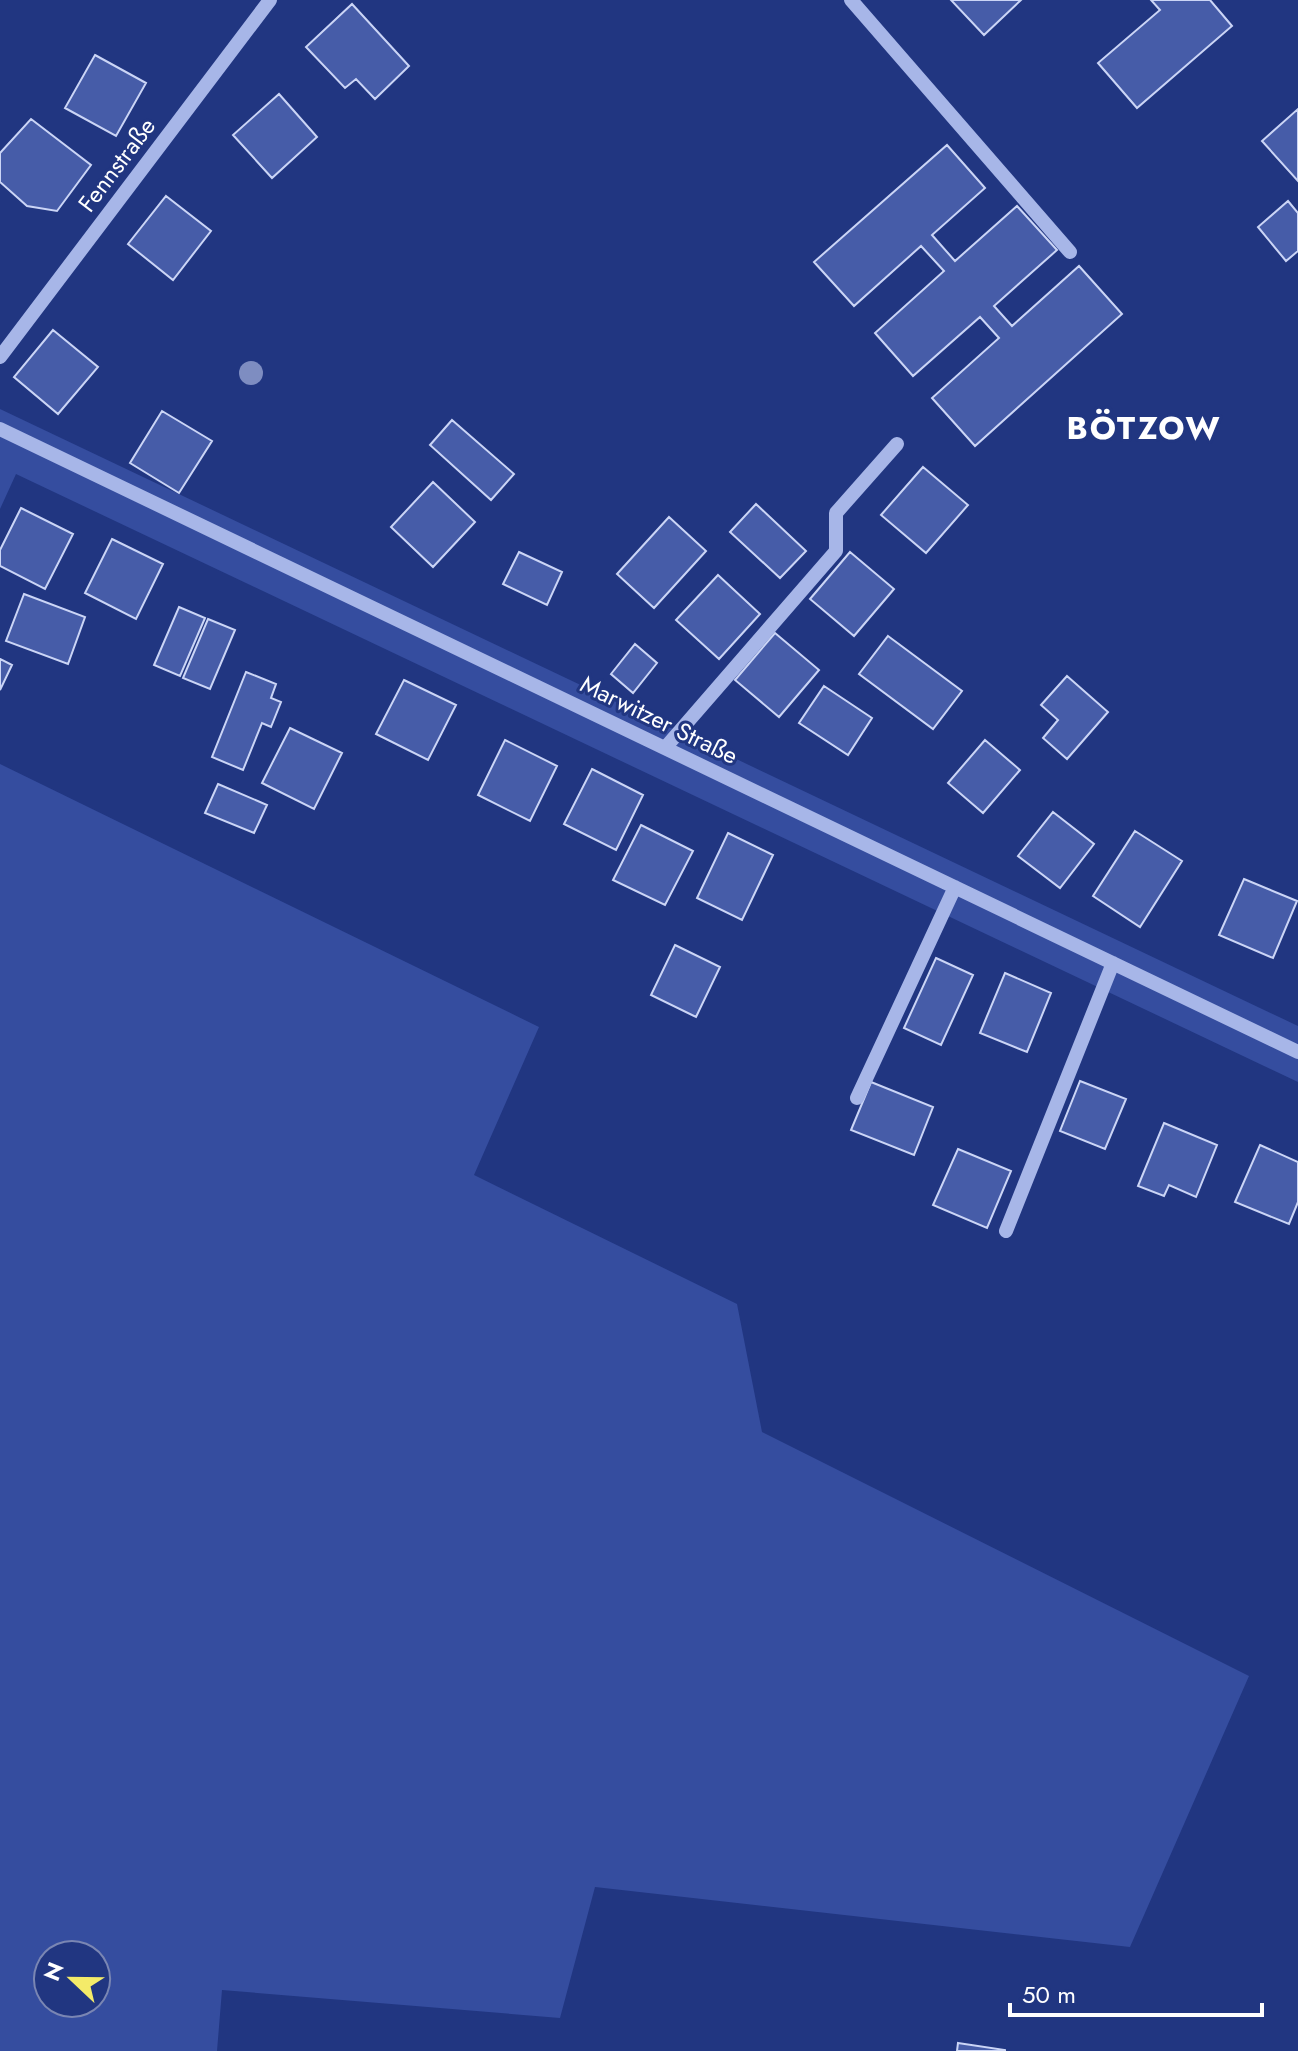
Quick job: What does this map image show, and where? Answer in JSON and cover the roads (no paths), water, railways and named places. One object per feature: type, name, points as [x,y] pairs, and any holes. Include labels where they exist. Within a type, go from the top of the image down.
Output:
[{"type":"street","name":"Fennstraße","points":[[0,357],[270,0]]},
{"type":"street","points":[[851,0],[1070,252]]},
{"type":"street","name":"Marwitzer Straße","points":[[2,435],[1298,1052]]},
{"type":"street","points":[[665,748],[836,551],[836,513],[897,444]]},
{"type":"street","points":[[857,1098],[955,887]]},
{"type":"street","points":[[1006,1231],[1113,963]]},
{"type":"district","name":"BÖTZOW","points":[[1144,428]]}]
